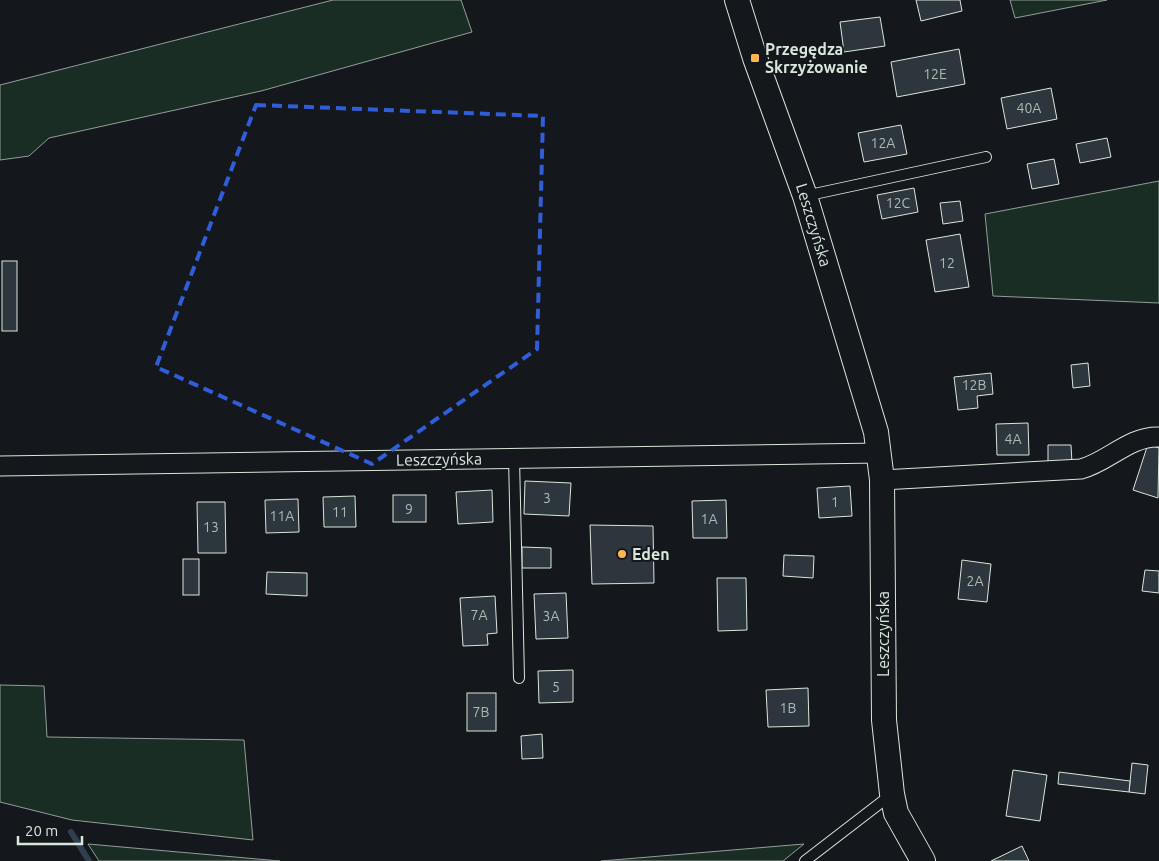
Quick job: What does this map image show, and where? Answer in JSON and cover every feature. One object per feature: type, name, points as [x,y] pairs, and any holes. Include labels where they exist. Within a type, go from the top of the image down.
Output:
[{"type":"street","name":"Leszczyńska","points":[[737,0],[755,58],[806,196],[876,432],[882,480],[884,720],[894,804]]},
{"type":"street","points":[[882,480],[1081,470],[1139,440],[1159,436]]},
{"type":"street","name":"Leszczyńska","points":[[0,466],[879,454]]},
{"type":"street","points":[[894,804],[923,861]]},
{"type":"lane","points":[[806,196],[986,157]]},
{"type":"lane","points":[[514,458],[519,678]]},
{"type":"lane","points":[[806,861],[894,804]]},
{"type":"highlighted area","points":[[256,105],[543,116],[537,349],[372,464],[156,367]]},
{"type":"green space","points":[[333,0],[461,0],[472,32],[261,91],[49,138],[29,156],[0,160],[0,85]]},
{"type":"green space","points":[[1010,0],[1107,0],[1015,18]]},
{"type":"green space","points":[[1159,181],[1159,303],[993,296],[985,214]]},
{"type":"green space","points":[[0,685],[44,686],[47,737],[244,740],[253,840],[72,820],[0,802]]},
{"type":"green space","points":[[88,844],[280,861],[99,861]]},
{"type":"green space","points":[[804,844],[783,861],[601,861]]},
{"type":"building","points":[[916,0],[960,0],[962,11],[921,21]]},
{"type":"building","points":[[880,17],[885,46],[844,52],[840,22]]},
{"type":"building","points":[[959,49],[965,84],[897,97],[891,62]]},
{"type":"building","points":[[1051,88],[1057,119],[1007,129],[1001,98]]},
{"type":"building","points":[[901,125],[907,154],[864,162],[858,133]]},
{"type":"building","points":[[1107,138],[1111,157],[1080,163],[1076,144]]},
{"type":"building","points":[[1054,159],[1059,184],[1032,189],[1027,164]]},
{"type":"building","points":[[914,188],[918,212],[882,219],[877,195]]},
{"type":"building","points":[[960,201],[963,221],[943,224],[940,203]]},
{"type":"building","points":[[960,234],[969,287],[935,292],[926,240]]},
{"type":"building","points":[[2,261],[17,261],[17,331],[2,331]]},
{"type":"building","points":[[1088,363],[1090,386],[1073,388],[1071,365]]},
{"type":"building","points":[[991,373],[993,394],[977,396],[978,408],[958,410],[954,377]]},
{"type":"building","points":[[1028,423],[1029,455],[997,455],[996,424]]},
{"type":"building","points":[[1148,444],[1159,448],[1158,498],[1133,490]]},
{"type":"building","points":[[1048,445],[1071,445],[1072,463],[1048,463]]},
{"type":"building","points":[[525,481],[571,483],[569,516],[524,514]]},
{"type":"building","points":[[850,486],[852,516],[819,518],[817,488]]},
{"type":"building","points":[[492,490],[493,522],[458,524],[456,492]]},
{"type":"building","points":[[393,495],[426,495],[426,522],[393,522]]},
{"type":"building","points":[[355,496],[356,527],[324,527],[323,497]]},
{"type":"building","points":[[298,499],[299,532],[266,533],[265,500]]},
{"type":"building","points":[[726,500],[727,538],[693,538],[692,501]]},
{"type":"building","points":[[197,502],[225,502],[226,553],[198,553]]},
{"type":"building","name":"Eden","points":[[590,525],[653,526],[654,583],[592,584]]},
{"type":"building","points":[[522,547],[551,548],[551,568],[522,568]]},
{"type":"building","points":[[784,555],[814,556],[813,578],[783,576]]},
{"type":"building","points":[[183,559],[199,559],[199,595],[183,595]]},
{"type":"building","points":[[962,560],[991,564],[987,602],[958,599]]},
{"type":"building","points":[[1145,570],[1159,571],[1159,593],[1142,591]]},
{"type":"building","points":[[267,572],[307,573],[307,596],[266,594]]},
{"type":"building","points":[[717,578],[746,578],[747,630],[718,631]]},
{"type":"building","points":[[566,593],[568,638],[536,639],[534,594]]},
{"type":"building","points":[[495,596],[497,633],[487,634],[488,645],[463,646],[460,598]]},
{"type":"building","points":[[573,670],[573,702],[539,703],[538,671]]},
{"type":"building","points":[[808,688],[809,726],[768,727],[766,690]]},
{"type":"building","points":[[467,693],[496,693],[496,731],[467,731]]},
{"type":"building","points":[[542,734],[543,758],[522,759],[521,736]]},
{"type":"building","points":[[1132,763],[1148,765],[1145,794],[1129,792]]},
{"type":"building","points":[[1013,770],[1047,775],[1040,821],[1006,816]]},
{"type":"building","points":[[1059,772],[1130,781],[1129,792],[1058,784]]},
{"type":"building","points":[[1022,846],[1029,861],[991,861]]},
{"type":"waterway","points":[[71,832],[89,861]]},
{"type":"place","name":"Przegędza Skrzyżowanie","points":[[755,58]]},
{"type":"place","name":"Eden","points":[[622,554]]}]
